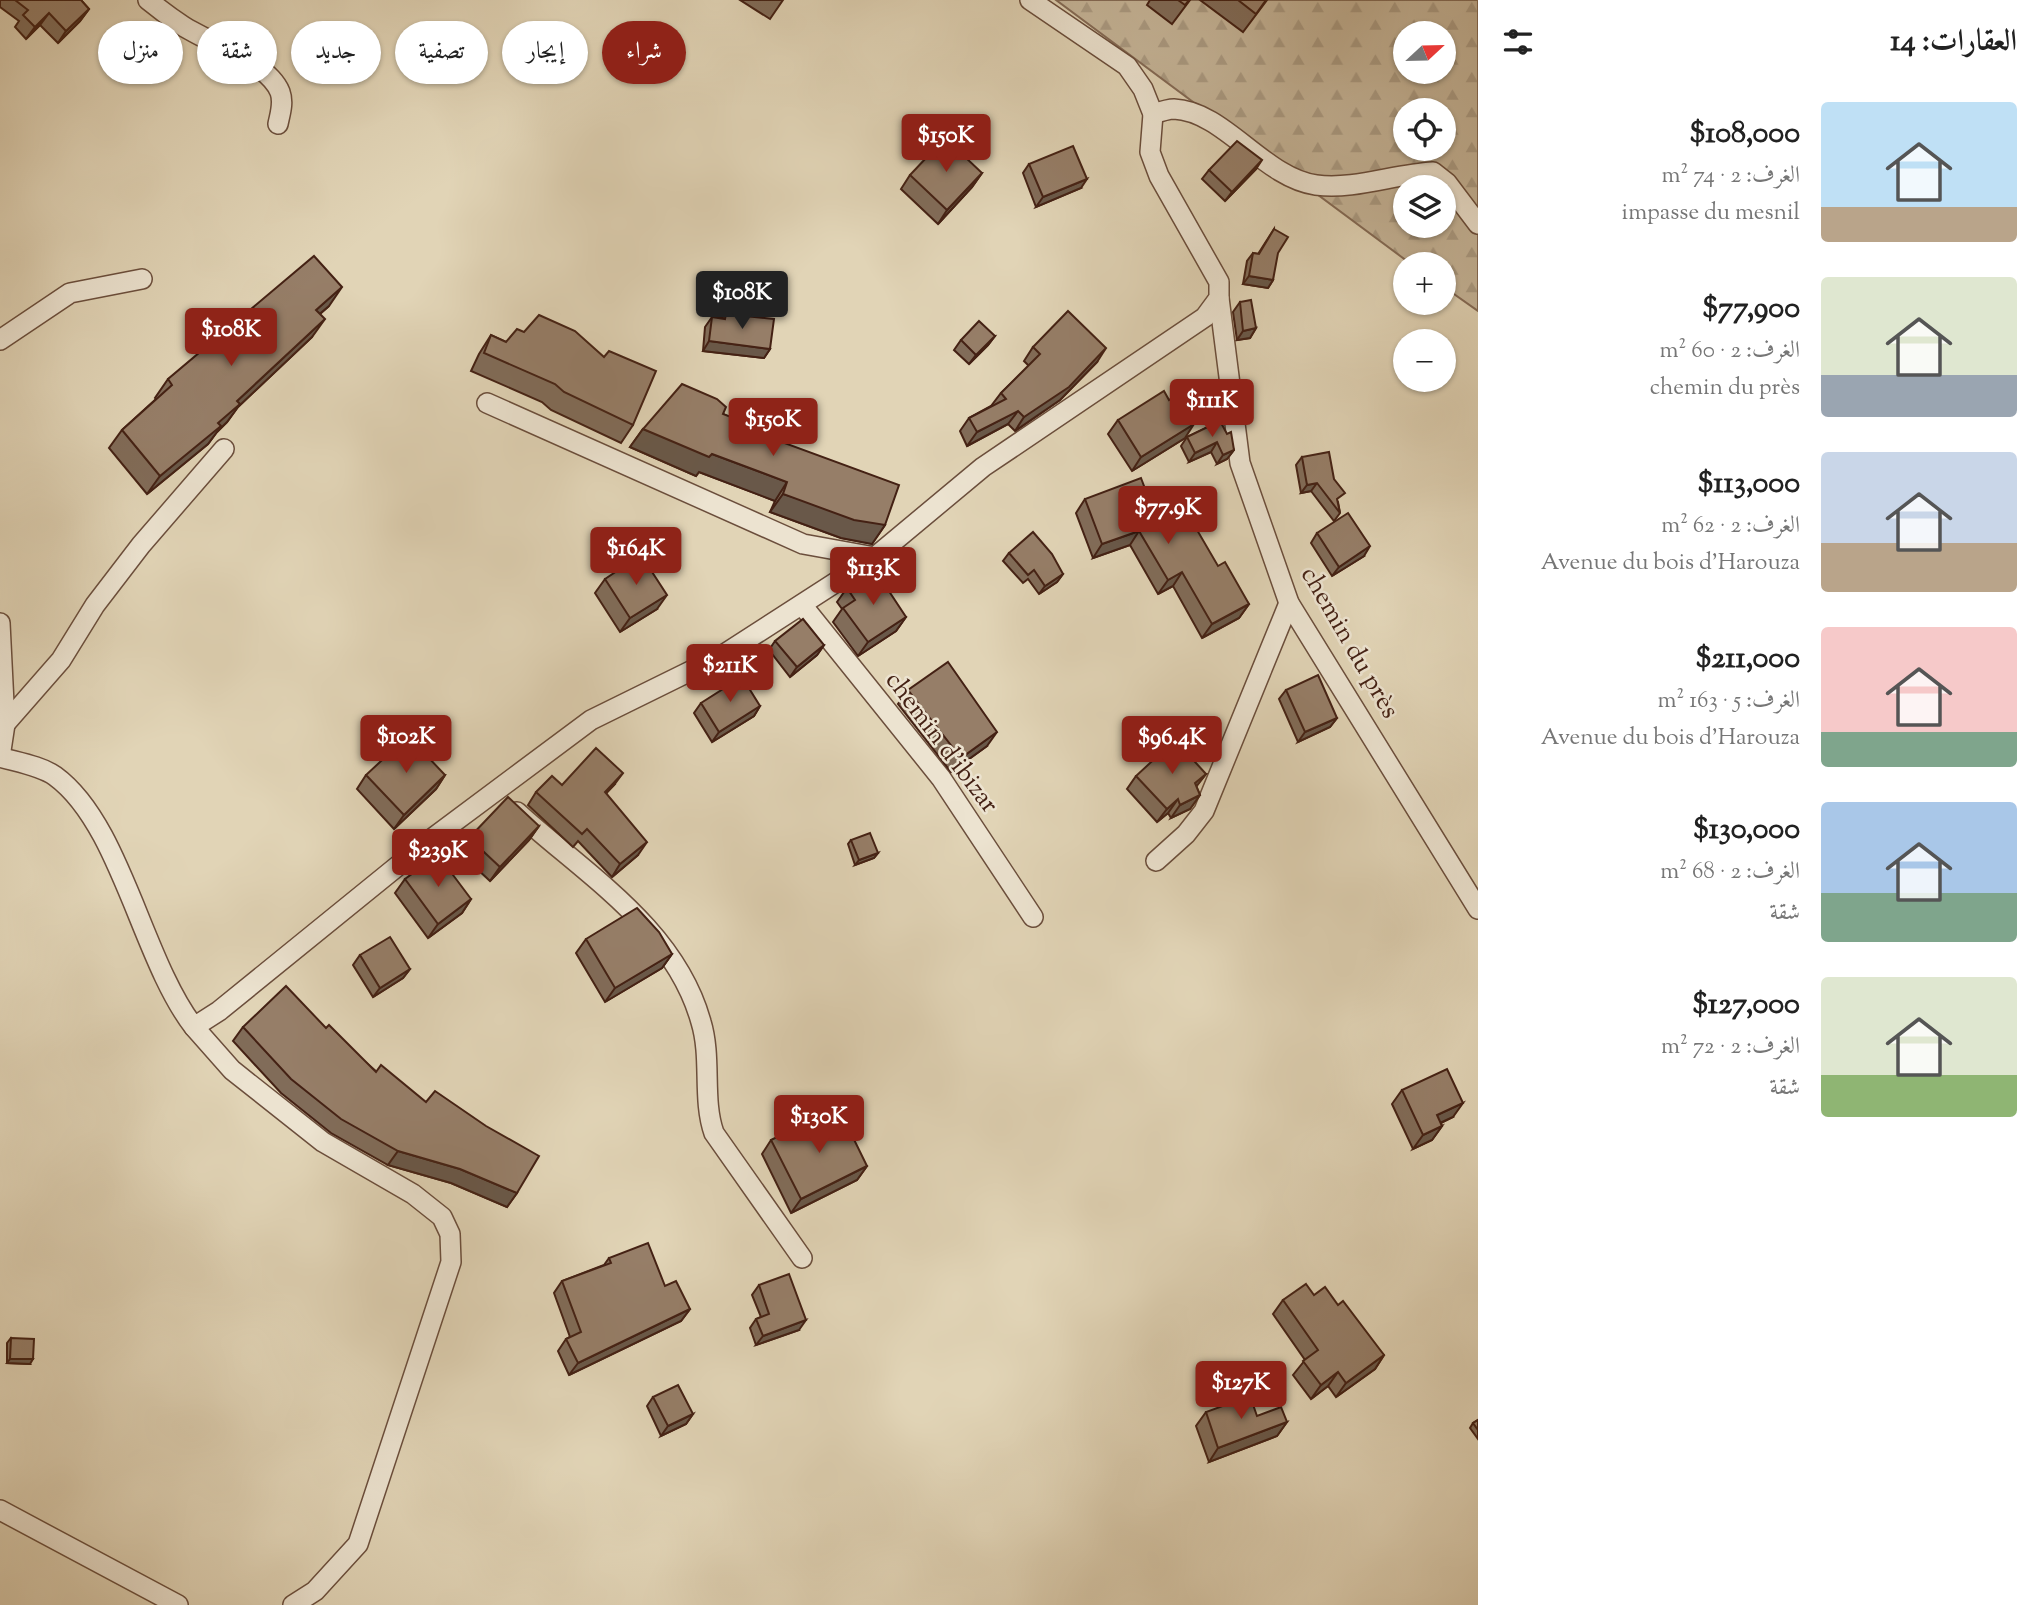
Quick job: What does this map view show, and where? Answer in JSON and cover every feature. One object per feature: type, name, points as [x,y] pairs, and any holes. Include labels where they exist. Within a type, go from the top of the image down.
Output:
[{"type":"street","points":[[148,0],[183,26],[243,58],[270,78],[280,92],[282,108],[278,124]]},
{"type":"street","points":[[1030,0],[1127,66],[1143,89],[1153,114],[1174,109],[1202,117],[1271,166],[1314,185],[1364,184],[1406,174],[1433,172],[1447,183],[1478,225]]},
{"type":"street","name":"chemin du près","points":[[1153,114],[1150,152],[1182,219],[1219,282],[1240,463],[1289,603],[1478,909]]},
{"type":"street","points":[[0,340],[70,293],[142,279]]},
{"type":"street","points":[[194,1027],[229,1003],[426,843],[591,720],[723,655],[875,557],[982,467],[1205,317],[1219,298]]},
{"type":"street","points":[[487,403],[803,544],[875,557]]},
{"type":"street","points":[[5,724],[61,660],[94,605],[141,545],[224,449]]},
{"type":"street","points":[[1156,861],[1186,834],[1204,811],[1289,603]]},
{"type":"street","name":"chemin d'ibizar","points":[[802,605],[941,778],[1033,917]]},
{"type":"street","points":[[0,623],[5,724],[0,757],[53,774],[76,793],[98,828],[173,992],[194,1027],[232,1070],[323,1143],[412,1194],[442,1217],[450,1234],[452,1262],[358,1544],[315,1591],[293,1605]]},
{"type":"street","points":[[496,792],[565,856],[642,918],[671,958],[701,1020],[710,1094],[707,1108],[714,1133],[802,1258]]},
{"type":"street","points":[[0,1510],[178,1605]]},
{"type":"green space","points":[[1056,0],[1478,0],[1478,311],[1456,295],[1456,252],[1395,252]]},
{"type":"building","points":[[15,0],[81,0],[89,9],[66,31],[49,13],[35,27],[23,15],[28,10]]},
{"type":"building","points":[[1238,0],[1266,0],[1256,14]]},
{"type":"building","points":[[945,138],[982,173],[947,210],[910,175]]},
{"type":"building","points":[[1237,141],[1262,160],[1232,192],[1209,170]]},
{"type":"building","points":[[1073,146],[1087,179],[1043,197],[1029,164]]},
{"type":"building","points":[[1274,229],[1288,237],[1278,253],[1273,280],[1249,276],[1253,253],[1259,254]]},
{"type":"building","points":[[314,256],[342,287],[316,310],[325,319],[237,401],[240,404],[218,423],[221,426],[160,476],[122,430],[172,385],[168,379]]},
{"type":"building","points":[[1251,300],[1256,328],[1243,331],[1240,302]]},
{"type":"building","points":[[1068,311],[1106,348],[1069,387],[1024,417],[1018,411],[977,432],[969,418],[1006,399],[1001,393],[1040,354],[1033,347]]},
{"type":"building","points":[[726,314],[774,319],[770,349],[709,341],[712,317],[725,319]]},
{"type":"building","points":[[539,315],[575,331],[604,357],[609,351],[656,371],[633,425],[564,392],[555,384],[484,353],[491,335],[506,342],[517,329],[524,332]]},
{"type":"building","points":[[979,321],[995,336],[976,355],[961,340]]},
{"type":"building","points":[[682,384],[717,399],[726,407],[723,414],[770,432],[768,437],[899,485],[885,525],[854,520],[783,494],[787,482],[712,454],[709,457],[643,429]]},
{"type":"building","points":[[1164,391],[1169,400],[1177,395],[1194,424],[1141,457],[1118,420]]},
{"type":"building","points":[[1220,421],[1227,434],[1231,432],[1234,450],[1223,455],[1217,442],[1195,453],[1187,437]]},
{"type":"building","points":[[1329,452],[1334,479],[1345,493],[1337,499],[1340,513],[1317,483],[1307,485],[1302,457]]},
{"type":"building","points":[[1141,478],[1159,526],[1186,511],[1218,566],[1225,562],[1249,604],[1212,624],[1182,572],[1168,580],[1139,531],[1102,544],[1085,499]]},
{"type":"building","points":[[1348,513],[1370,546],[1339,567],[1317,533]]},
{"type":"building","points":[[1033,532],[1052,554],[1063,574],[1045,586],[1034,570],[1028,575],[1009,553]]},
{"type":"building","points":[[641,555],[667,595],[630,618],[605,579]]},
{"type":"building","points":[[875,570],[906,617],[868,642],[843,608],[855,600],[847,588]]},
{"type":"building","points":[[803,619],[824,645],[797,667],[775,641]]},
{"type":"building","points":[[948,662],[997,732],[961,758],[908,690]]},
{"type":"building","points":[[1318,675],[1337,718],[1305,732],[1286,690]]},
{"type":"building","points":[[742,677],[760,706],[719,732],[701,703]]},
{"type":"building","points":[[408,736],[445,775],[404,815],[366,775]]},
{"type":"building","points":[[1175,740],[1206,774],[1195,783],[1200,795],[1180,805],[1178,799],[1167,809],[1136,776]]},
{"type":"building","points":[[596,748],[623,773],[605,792],[647,842],[620,864],[587,829],[582,834],[536,792],[552,776],[562,785]]},
{"type":"building","points":[[508,797],[539,826],[500,867],[469,838]]},
{"type":"building","points":[[870,833],[878,853],[859,860],[851,840]]},
{"type":"building","points":[[438,855],[471,899],[438,924],[405,879]]},
{"type":"building","points":[[637,908],[659,932],[672,954],[615,988],[586,939]]},
{"type":"building","points":[[390,937],[410,969],[380,988],[360,955]]},
{"type":"building","points":[[286,986],[326,1028],[329,1025],[376,1072],[381,1065],[426,1102],[435,1091],[486,1126],[539,1156],[517,1193],[460,1169],[398,1151],[341,1119],[291,1079],[243,1027]]},
{"type":"building","points":[[1447,1069],[1463,1103],[1437,1115],[1442,1126],[1423,1135],[1402,1090]]},
{"type":"building","points":[[841,1113],[867,1166],[801,1199],[771,1140],[806,1123],[809,1129]]},
{"type":"building","points":[[648,1243],[665,1286],[676,1281],[690,1309],[578,1363],[566,1339],[581,1332],[562,1281],[611,1263],[609,1258]]},
{"type":"building","points":[[789,1274],[806,1320],[763,1336],[756,1319],[769,1314],[759,1285]]},
{"type":"building","points":[[1306,1284],[1314,1295],[1325,1287],[1338,1305],[1343,1301],[1384,1355],[1346,1383],[1338,1372],[1321,1385],[1303,1361],[1318,1350],[1283,1300]]},
{"type":"building","points":[[11,1338],[34,1339],[33,1359],[10,1359]]},
{"type":"building","points":[[678,1385],[693,1414],[668,1426],[653,1397]]},
{"type":"building","points":[[1250,1396],[1257,1416],[1281,1407],[1287,1422],[1218,1448],[1206,1412]]}]
